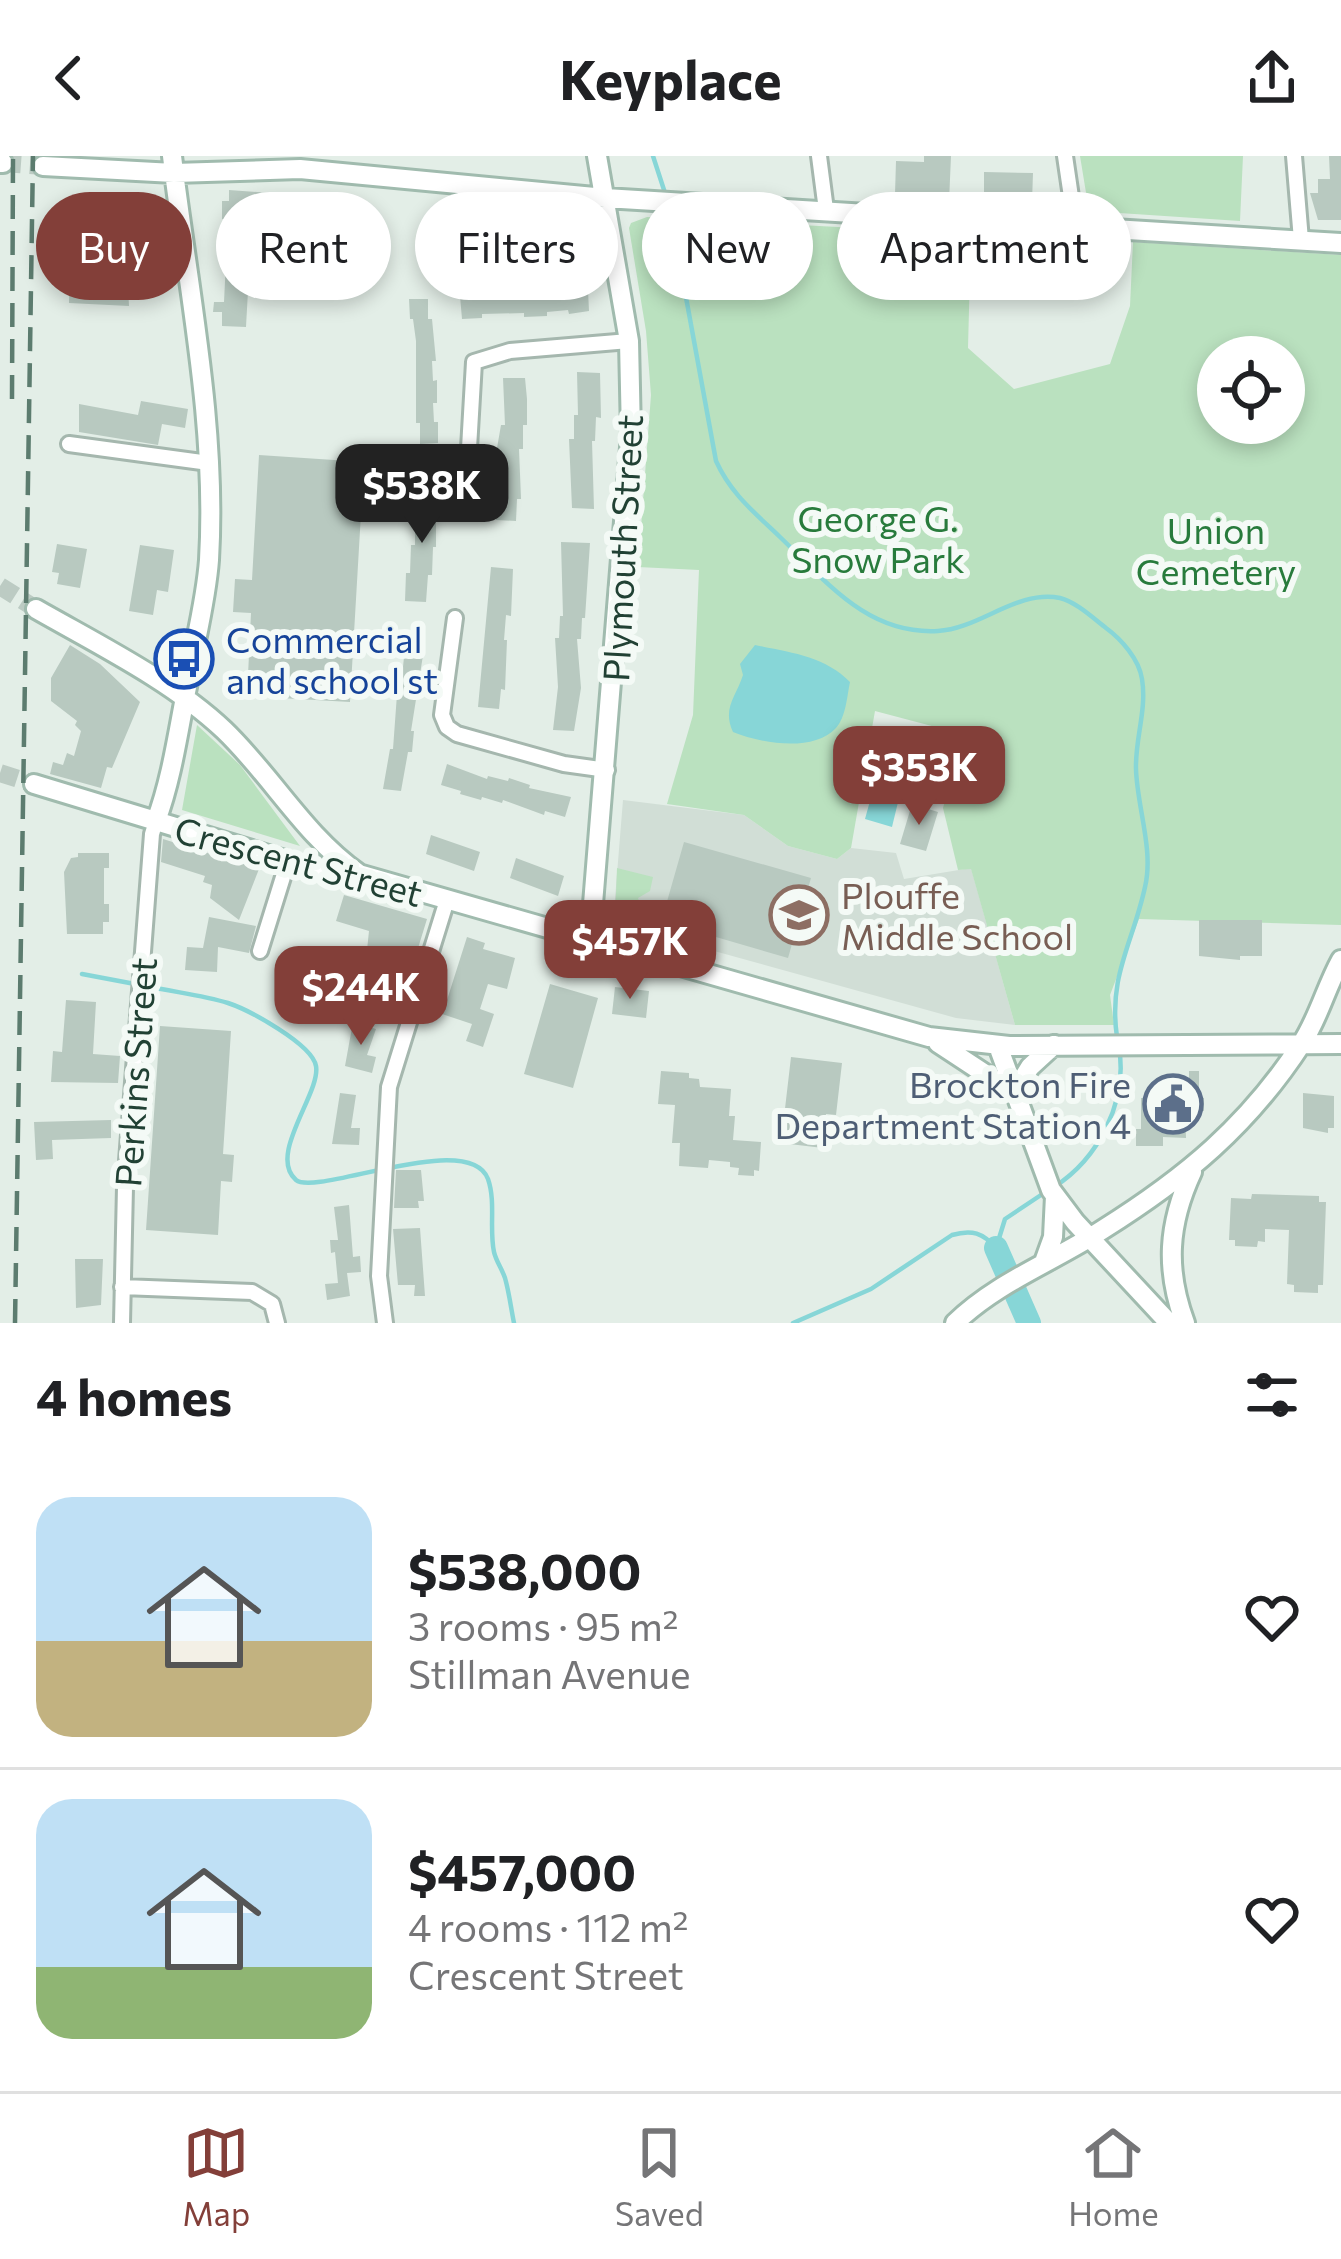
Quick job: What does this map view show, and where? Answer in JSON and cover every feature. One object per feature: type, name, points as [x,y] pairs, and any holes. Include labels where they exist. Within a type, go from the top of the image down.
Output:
[{"type":"main road","name":"Plymouth Street","points":[[597,156],[604,192]]},
{"type":"main road","points":[[156,821],[209,565],[209,464],[173,165]]},
{"type":"main road","points":[[43,166],[300,169],[542,192]]},
{"type":"main road","points":[[618,199],[837,211]]},
{"type":"main road","points":[[1131,228],[1341,243]]},
{"type":"main road","name":"Plymouth Street","points":[[590,941],[631,435],[629,340],[618,275]]},
{"type":"main road","points":[[36,609],[185,696],[260,767],[326,849],[362,875]]},
{"type":"main road","name":"Crescent Street","points":[[34,784],[287,861],[362,875],[929,1037],[998,1046],[1341,1044]]},
{"type":"main road","points":[[955,1323],[997,1289],[1091,1238],[1193,1169],[1255,1106],[1301,1044],[1341,960]]},
{"type":"main road","points":[[929,1037],[1014,1093]]},
{"type":"main road","points":[[1014,1093],[1030,1067],[1054,1045]]},
{"type":"main road","points":[[998,1046],[1055,1196],[1169,1323]]},
{"type":"main road","points":[[1185,1323],[1169,1253],[1182,1194],[1193,1169]]},
{"type":"main road","points":[[1044,1262],[1053,1237],[1055,1196]]},
{"type":"street","points":[[819,156],[826,210]]},
{"type":"street","points":[[1065,156],[1070,192]]},
{"type":"street","points":[[1294,156],[1301,240]]},
{"type":"street","points":[[466,483],[474,362],[510,351],[629,340]]},
{"type":"street","points":[[69,444],[209,464]]},
{"type":"street","points":[[454,618],[442,715],[447,727],[564,764],[607,770]]},
{"type":"street","name":"Perkins Street","points":[[122,1323],[124,1187],[156,821]]},
{"type":"street","points":[[260,951],[287,861]]},
{"type":"street","points":[[385,1323],[379,1276],[388,1088],[447,900]]},
{"type":"street","points":[[122,1287],[246,1291],[267,1299],[278,1323]]},
{"type":"shaded area","name":"Plouffe Middle School","points":[[623,800],[744,815],[788,846],[837,859],[851,848],[896,853],[904,879],[971,868],[1015,1025],[956,1018],[620,925],[614,911]]},
{"type":"green space","points":[[1080,156],[1243,156],[1240,221],[1131,214],[1131,192],[1086,192]]},
{"type":"green space","points":[[642,219],[642,300],[813,300],[813,226],[837,227],[837,300],[969,300],[968,348],[1014,389],[1110,364],[1130,306],[1133,242],[1341,255],[1341,925],[1139,919],[1110,995],[1114,1025],[1015,1025],[971,869],[958,870],[943,808],[962,734],[875,711],[851,848],[837,859],[788,846],[744,815],[667,804],[693,715],[699,570],[638,567],[651,395],[629,228]]},
{"type":"green space","points":[[197,725],[240,765],[300,846],[182,810]]},
{"type":"green space","points":[[617,868],[653,877],[650,891],[638,898],[641,908],[650,911],[644,932],[615,919]]},
{"type":"water","points":[[755,645],[818,661],[850,682],[836,728],[800,743],[757,740],[733,732],[729,709],[743,675],[740,664]]},
{"type":"water","points":[[890,729],[932,740],[925,764],[908,761],[892,827],[865,819]]},
{"type":"building","points":[[924,156],[951,156],[949,192],[895,192],[896,161],[924,162]]},
{"type":"building","points":[[1329,156],[1341,156],[1341,220],[1318,220],[1310,193],[1318,193],[1318,179],[1330,179]]},
{"type":"building","points":[[984,172],[1033,173],[1032,192],[984,192]]},
{"type":"building","points":[[409,299],[428,300],[436,361],[432,361],[437,403],[433,403],[438,443],[420,444],[416,341]]},
{"type":"building","points":[[129,300],[129,306],[69,303]]},
{"type":"building","points":[[248,300],[246,327],[222,326],[222,312],[213,312],[214,302]]},
{"type":"building","points":[[460,300],[588,300],[589,311],[524,317],[524,313],[482,314],[482,318],[462,319]]},
{"type":"building","points":[[577,372],[600,373],[601,418],[596,417],[592,441],[594,509],[572,508],[569,439],[574,439],[574,415],[578,415]]},
{"type":"building","points":[[503,378],[525,378],[527,399],[516,521],[496,520],[497,448],[501,425],[505,425]]},
{"type":"building","points":[[141,401],[188,409],[185,428],[162,424],[158,445],[79,432],[79,404],[138,415]]},
{"type":"building","points":[[259,455],[364,462],[350,702],[247,696],[251,613],[233,612],[235,579],[252,580]]},
{"type":"building","points":[[415,489],[436,490],[436,547],[426,602],[405,601],[411,545],[415,545]]},
{"type":"building","points":[[561,542],[590,543],[585,618],[581,639],[577,639],[581,688],[574,731],[553,730],[558,687],[555,638],[559,638],[563,616]]},
{"type":"building","points":[[57,544],[87,549],[80,588],[57,584],[59,573],[52,572]]},
{"type":"building","points":[[140,545],[174,550],[168,592],[157,590],[153,615],[129,611]]},
{"type":"building","points":[[491,567],[513,569],[511,616],[506,615],[504,640],[505,690],[501,689],[499,709],[478,707]]},
{"type":"building","points":[[70,645],[100,664],[140,702],[101,788],[50,774],[53,762],[63,765],[67,753],[74,756],[81,731],[77,721],[51,701],[51,678]]},
{"type":"building","points":[[405,647],[424,649],[412,752],[408,752],[401,791],[383,789],[393,749],[399,667],[403,667]]},
{"type":"building","points":[[447,764],[487,779],[509,778],[529,788],[571,797],[565,817],[460,794],[441,785]]},
{"type":"building","points":[[912,804],[938,812],[926,851],[900,844]]},
{"type":"building","points":[[431,835],[480,852],[474,871],[426,854]]},
{"type":"building","points":[[163,839],[259,869],[239,920],[210,898],[212,885],[203,882],[205,876],[161,862]]},
{"type":"building","points":[[684,842],[811,878],[788,958],[661,921],[663,915],[653,912],[656,902],[666,905]]},
{"type":"building","points":[[78,853],[109,853],[104,904],[109,904],[109,922],[103,922],[103,934],[67,934],[64,872]]},
{"type":"building","points":[[516,858],[564,876],[558,896],[510,878]]},
{"type":"building","points":[[344,895],[427,919],[415,958],[367,950],[369,931],[336,921]]},
{"type":"building","points":[[209,917],[256,926],[249,953],[218,947],[217,972],[185,970],[187,947],[203,948]]},
{"type":"building","points":[[1199,920],[1262,920],[1262,956],[1240,956],[1240,960],[1199,956]]},
{"type":"building","points":[[467,937],[485,943],[483,949],[515,958],[507,989],[488,984],[480,1009],[494,1014],[483,1047],[466,1041],[472,1024],[433,1011],[437,997],[447,1000]]},
{"type":"building","points":[[550,984],[598,998],[573,1088],[524,1074]]},
{"type":"building","points":[[615,987],[649,991],[646,1018],[612,1014]]},
{"type":"building","points":[[66,1000],[96,1002],[93,1054],[120,1056],[118,1083],[51,1082],[53,1051],[62,1052]]},
{"type":"building","points":[[353,1022],[376,1029],[367,1055],[376,1057],[372,1073],[345,1066]]},
{"type":"building","points":[[160,1026],[231,1031],[223,1154],[234,1155],[232,1182],[221,1181],[218,1235],[146,1230]]},
{"type":"building","points":[[791,1057],[842,1063],[836,1115],[826,1114],[823,1148],[781,1143]]},
{"type":"building","points":[[661,1071],[689,1073],[689,1078],[699,1079],[700,1087],[731,1089],[733,1140],[761,1142],[759,1171],[754,1170],[754,1176],[738,1175],[739,1168],[730,1167],[730,1162],[709,1160],[708,1168],[679,1166],[680,1143],[672,1143],[675,1105],[658,1104]]},
{"type":"building","name":"Brockton Fire Department Station 4","points":[[1189,1071],[1199,1071],[1204,1111],[1185,1111],[1186,1138],[1163,1137],[1163,1146],[1136,1146],[1141,1098],[1162,1098],[1162,1084],[1179,1084],[1179,1078],[1189,1078]]},
{"type":"building","points":[[340,1093],[356,1095],[351,1128],[360,1128],[359,1145],[332,1144]]},
{"type":"building","points":[[1303,1093],[1334,1096],[1334,1128],[1328,1128],[1328,1133],[1303,1128]]},
{"type":"building","points":[[111,1120],[111,1138],[52,1140],[53,1159],[36,1160],[34,1122]]},
{"type":"building","points":[[396,1170],[421,1170],[424,1201],[418,1201],[419,1208],[394,1208]]},
{"type":"building","points":[[1252,1194],[1319,1196],[1319,1202],[1326,1202],[1323,1285],[1318,1285],[1318,1293],[1294,1292],[1294,1285],[1287,1284],[1289,1230],[1265,1229],[1265,1242],[1258,1241],[1257,1247],[1235,1246],[1235,1240],[1229,1240],[1231,1198],[1251,1199]]},
{"type":"building","points":[[349,1205],[353,1257],[360,1256],[361,1272],[347,1273],[350,1296],[327,1300],[325,1284],[338,1283],[330,1240],[338,1240],[334,1207]]},
{"type":"building","points":[[420,1228],[425,1296],[414,1296],[415,1285],[398,1285],[393,1229]]},
{"type":"building","points":[[75,1259],[103,1259],[101,1305],[76,1308]]},
{"type":"waterway","points":[[653,156],[665,192]]},
{"type":"waterway","points":[[686,300],[716,461],[744,502],[850,602],[890,624],[938,631],[1029,599],[1060,598],[1112,633],[1137,664],[1143,702],[1136,769],[1147,873],[1119,977],[1117,1037]]},
{"type":"waterway","points":[[82,974],[135,984]]},
{"type":"waterway","points":[[147,986],[238,1007],[278,1029],[312,1057],[315,1078],[288,1155],[296,1180],[332,1180],[424,1162],[453,1160],[475,1165],[488,1179],[494,1252],[514,1323]]},
{"type":"waterway","points":[[1054,1187],[1084,1161],[1106,1127],[1119,1089],[1119,1048]]},
{"type":"waterway","points":[[996,1248],[1005,1219],[1044,1193]]},
{"type":"waterway","points":[[793,1323],[871,1289],[952,1235],[977,1234],[996,1248]]},
{"type":"waterway","points":[[996,1248],[1029,1323]]},
{"type":"tunnel","points":[[3,163],[43,166]]},
{"type":"tunnel","points":[[0,586],[36,609]]},
{"type":"tunnel","points":[[0,773],[34,784]]},
{"type":"railway","points":[[12,399],[13,156]]},
{"type":"railway","points":[[15,1323],[33,156]]},
{"type":"place","name":"Commercial and school st","points":[[184,659]]},
{"type":"place","name":"Plouffe Middle School","points":[[799,915]]},
{"type":"place","name":"Brockton Fire Department Station 4","points":[[1173,1104]]},
{"type":"park label","name":"George G. Snow Park","points":[[878,538]]},
{"type":"park label","name":"Union Cemetery","points":[[1216,550]]}]
